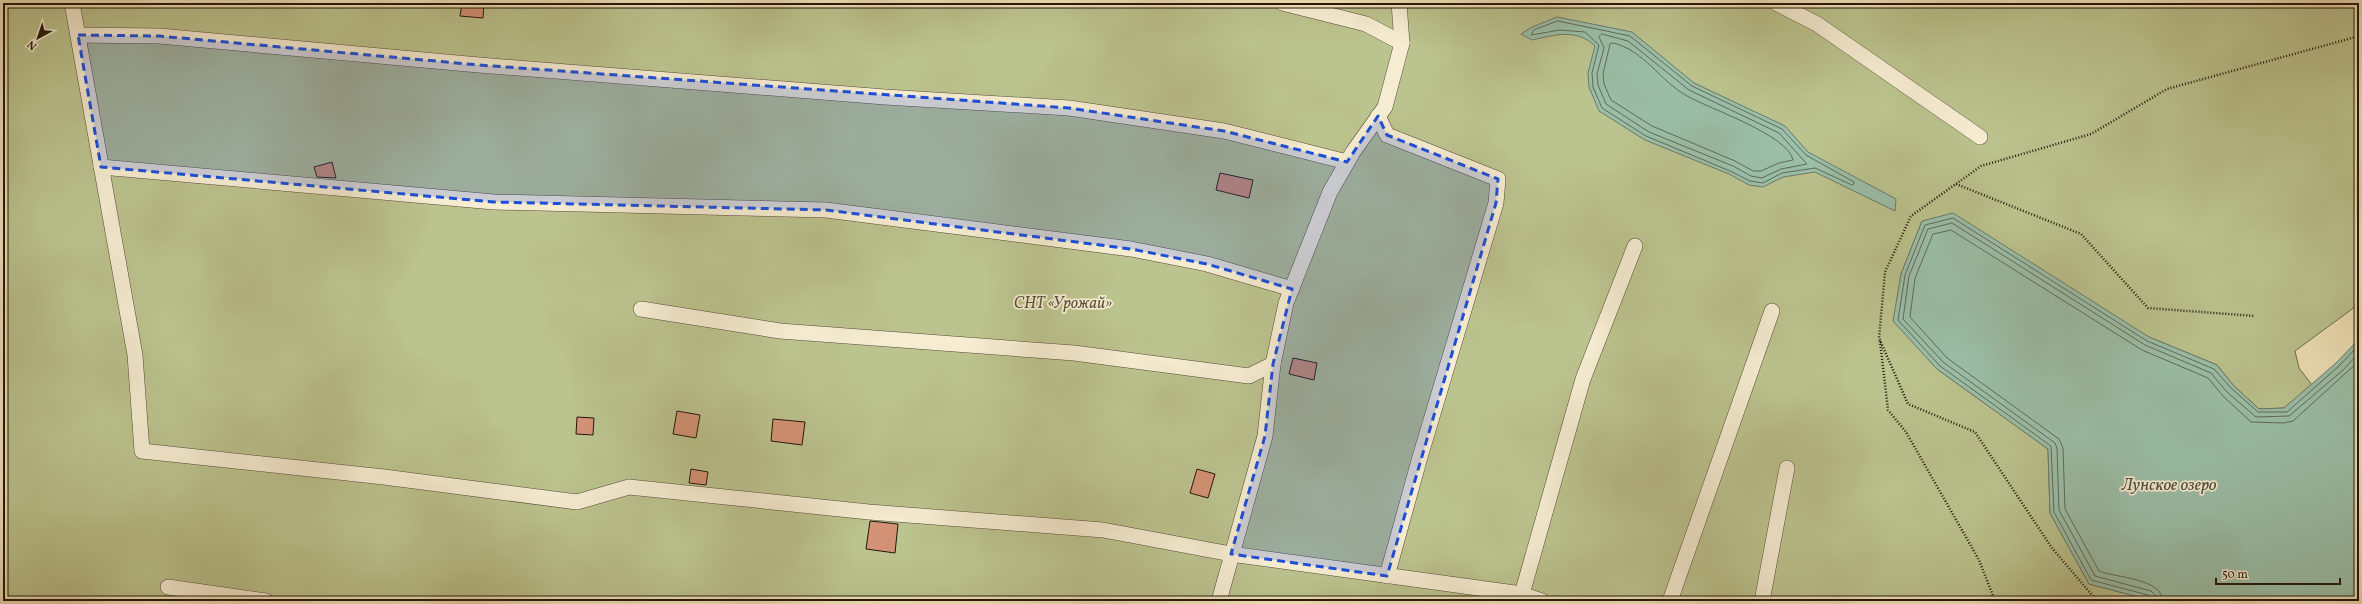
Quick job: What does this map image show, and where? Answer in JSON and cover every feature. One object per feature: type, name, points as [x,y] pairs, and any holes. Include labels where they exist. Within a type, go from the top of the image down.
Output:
[{"type":"street","points":[[72,3],[135,355],[142,451],[392,478],[577,502],[629,487],[869,512],[1102,530],[1231,554],[1522,594],[1542,601]]},
{"type":"street","points":[[1282,3],[1366,24],[1402,42]]},
{"type":"street","points":[[1219,601],[1231,554],[1266,436],[1273,364],[1286,303],[1330,192],[1347,162],[1384,107],[1402,42],[1399,3]]},
{"type":"street","points":[[1776,3],[1817,24],[1980,138]]},
{"type":"street","points":[[78,35],[159,36],[479,65],[885,97],[1069,108],[1224,131],[1347,162]]},
{"type":"street","points":[[1378,116],[1387,135],[1498,179],[1496,203],[1420,457],[1387,576]]},
{"type":"street","points":[[101,167],[494,202],[826,210],[1131,249],[1207,264],[1292,289]]},
{"type":"street","points":[[1522,594],[1583,379],[1635,246]]},
{"type":"street","points":[[641,309],[780,331],[1074,353],[1249,376],[1273,364]]},
{"type":"street","points":[[1670,601],[1772,311]]},
{"type":"street","points":[[1762,601],[1787,468]]},
{"type":"street","points":[[168,586],[266,601]]},
{"type":"path","points":[[1995,601],[1979,560],[1906,432],[1888,410],[1879,338],[1885,272],[1910,216],[1981,166],[2091,134],[2167,89],[2359,36]]},
{"type":"path","points":[[1955,184],[2081,234],[2148,308],[2255,316]]},
{"type":"path","points":[[1879,338],[1908,404],[1975,432],[2052,548],[2097,601]]},
{"type":"highlighted area","points":[[78,35],[159,36],[479,65],[1069,108],[1224,131],[1347,162],[1378,116],[1387,135],[1498,179],[1496,203],[1387,576],[1231,554],[1265,436],[1273,364],[1292,289],[1207,264],[1131,249],[826,210],[494,202],[101,167]]},
{"type":"green space","name":"СНТ «Урожай»","points":[[3,3],[2359,3],[2359,304],[2295,351],[2299,368],[2312,385],[2284,408],[2259,409],[2234,386],[2217,365],[2149,337],[1922,221],[1901,274],[1894,321],[1937,369],[2048,449],[2050,513],[2089,584],[2154,601],[3,601]]},
{"type":"water","points":[[1557,17],[1632,32],[1694,83],[1785,126],[1808,152],[1896,199],[1895,211],[1815,172],[1783,177],[1763,187],[1749,185],[1729,174],[1645,140],[1599,111],[1589,87],[1588,73],[1595,46],[1588,40],[1565,34],[1532,40],[1521,34],[1532,27]]},
{"type":"water","name":"Лунское озеро","points":[[1953,213],[2149,337],[2217,365],[2234,386],[2259,409],[2284,408],[2336,363],[2359,339],[2359,601],[2154,601],[2089,584],[2050,513],[2048,449],[1937,369],[1893,321],[1901,274],[1922,221]]},
{"type":"building","points":[[462,3],[484,3],[483,18],[460,16]]},
{"type":"building","points":[[332,162],[336,178],[317,177],[314,167]]},
{"type":"building","points":[[1220,173],[1253,180],[1249,198],[1216,190]]},
{"type":"building","points":[[1293,358],[1317,363],[1314,380],[1289,374]]},
{"type":"building","points":[[677,411],[700,415],[696,438],[673,434]]},
{"type":"building","points":[[577,417],[594,418],[593,435],[576,434]]},
{"type":"building","points":[[773,419],[805,422],[802,445],[771,441]]},
{"type":"building","points":[[691,469],[708,472],[706,485],[689,483]]},
{"type":"building","points":[[1197,469],[1215,474],[1208,498],[1190,493]]},
{"type":"building","points":[[870,521],[898,524],[895,553],[866,549]]}]
